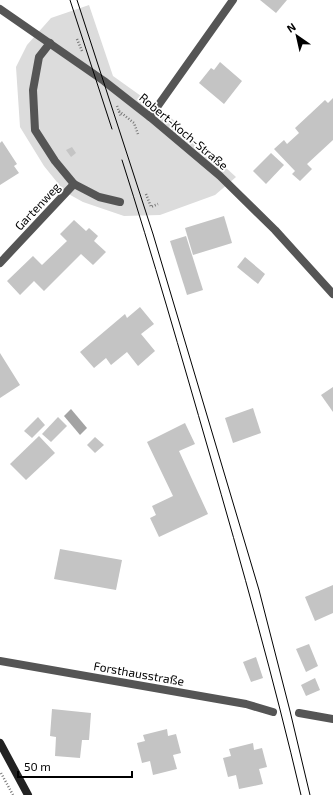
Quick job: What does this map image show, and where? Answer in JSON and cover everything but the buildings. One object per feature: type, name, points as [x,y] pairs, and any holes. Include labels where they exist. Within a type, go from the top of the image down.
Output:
[{"type":"main road","points":[[0,743],[28,795]]},
{"type":"street","points":[[150,117],[233,0]]},
{"type":"street","name":"Robert-Koch-Straße","points":[[0,9],[87,68],[150,117],[225,180],[275,230],[333,294]]},
{"type":"street","name":"Gartenweg","points":[[50,42],[39,57],[33,90],[35,130],[55,162],[74,184],[99,197],[120,202]]},
{"type":"street","name":"Gartenweg","points":[[0,263],[74,184]]},
{"type":"street","name":"Forsthausstraße","points":[[0,661],[246,704],[273,712]]},
{"type":"street","points":[[298,713],[333,719]]},
{"type":"path","points":[[119,110],[134,123],[138,134]]},
{"type":"path","points":[[146,194],[151,207],[158,204]]},
{"type":"path","points":[[0,770],[13,795]]},
{"type":"shaded area","points":[[89,5],[113,76],[169,116],[236,177],[215,195],[160,215],[124,216],[83,202],[65,192],[44,166],[20,127],[16,67],[27,45],[51,18]]},
{"type":"shaded area","points":[[71,409],[87,428],[80,435],[64,416]]},
{"type":"tram line","points":[[70,0],[112,129]]},
{"type":"tram line","points":[[77,0],[153,234],[259,590],[310,795]]},
{"type":"tram line","points":[[122,160],[167,306],[234,538],[269,666],[301,795]]}]
